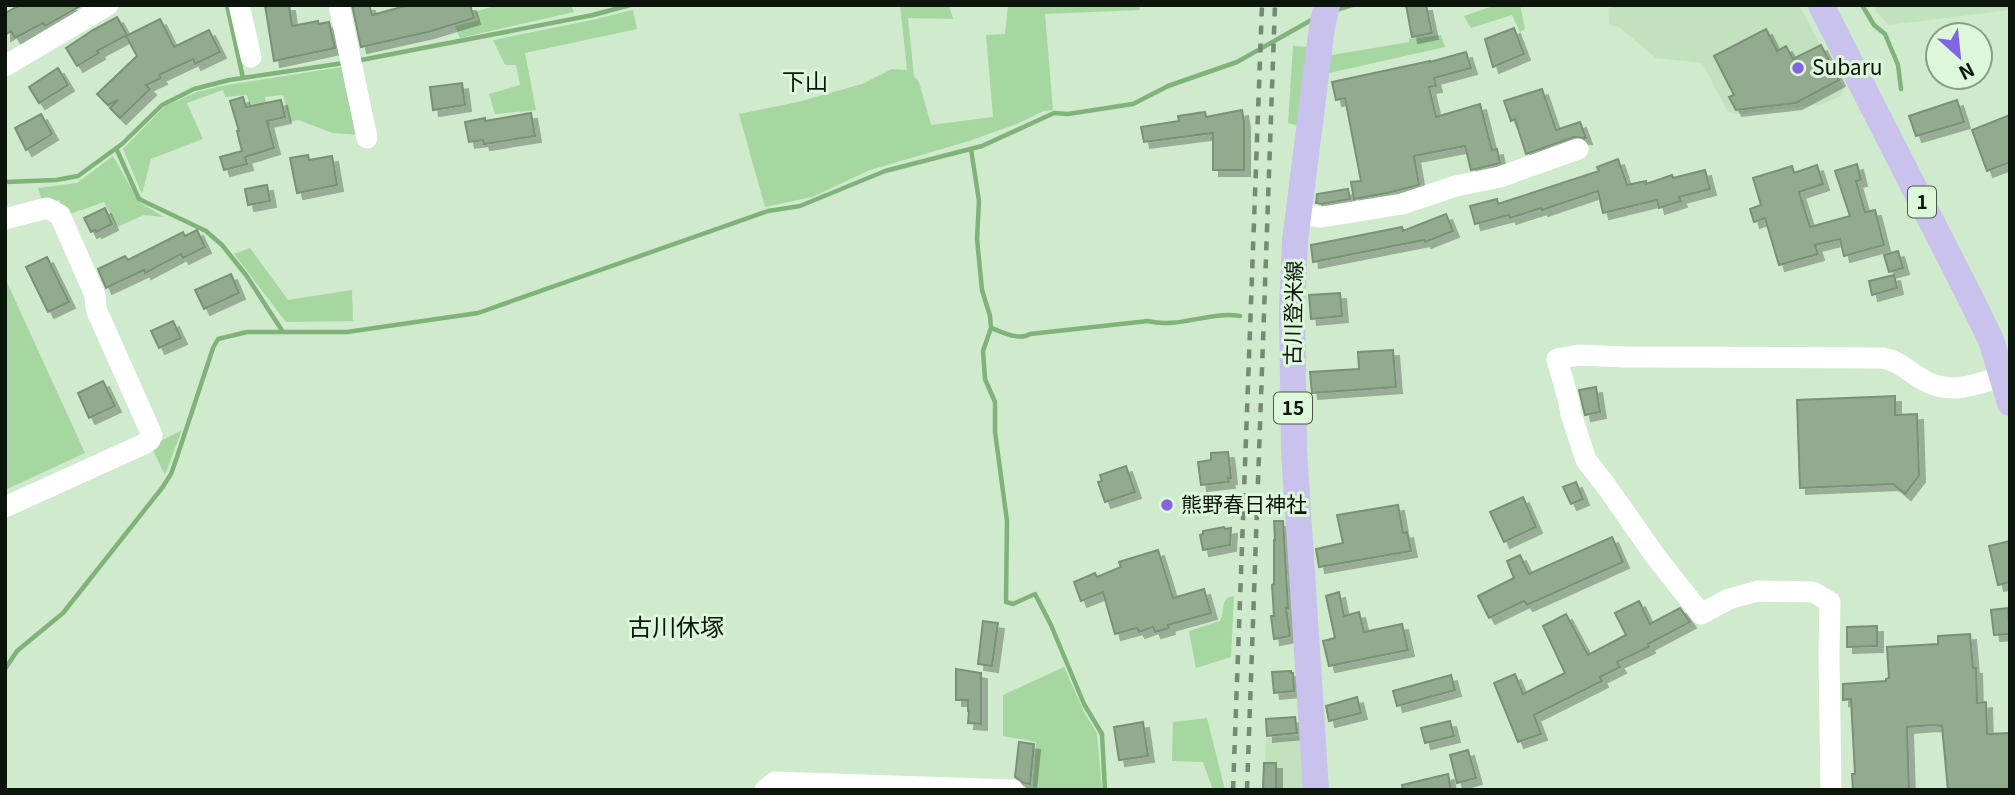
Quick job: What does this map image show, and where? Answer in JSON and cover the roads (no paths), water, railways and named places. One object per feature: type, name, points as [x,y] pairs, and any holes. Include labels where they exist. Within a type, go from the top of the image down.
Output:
[{"type":"main road","name":"1","points":[[1821,5],[1991,340],[2006,375],[2010,403]]},
{"type":"main road","name":"古川登米線","points":[[1316,790],[1294,442],[1292,308],[1298,214],[1325,16]]},
{"type":"street","points":[[5,66],[108,5]]},
{"type":"street","points":[[239,5],[251,57]]},
{"type":"street","points":[[339,5],[367,138]]},
{"type":"street","points":[[1298,214],[1322,218],[1402,204],[1456,186],[1500,177],[1578,149]]},
{"type":"street","points":[[5,219],[47,208],[60,215],[95,295],[96,309],[152,435],[144,444],[5,507]]},
{"type":"street","points":[[1831,790],[1830,602],[1813,592],[1758,591],[1729,599],[1700,614],[1586,460],[1556,359],[1579,355],[1626,358],[1882,358],[1893,359],[1923,380],[1944,389],[1964,387],[2006,375]]},
{"type":"street","points":[[765,790],[775,782],[1013,790]]},
{"type":"waterway","points":[[227,5],[243,78]]},
{"type":"waterway","points":[[356,61],[593,15],[630,5]]},
{"type":"waterway","points":[[1336,10],[1352,5]]},
{"type":"waterway","points":[[1862,5],[1874,25],[1885,34],[1898,65],[1901,89]]},
{"type":"waterway","points":[[5,669],[17,651],[63,613],[162,488],[171,474],[218,339],[247,332],[347,332],[478,313],[768,211],[800,206],[885,171],[982,146],[1054,113],[1068,114],[1133,104],[1168,86],[1237,62],[1315,18]]},
{"type":"waterway","points":[[5,182],[56,180],[78,176],[122,144],[162,105],[194,89],[229,80],[344,63]]},
{"type":"waterway","points":[[116,148],[139,199],[206,231],[222,245],[246,275],[283,332]]},
{"type":"waterway","points":[[971,149],[979,201],[977,239],[982,290],[991,328],[983,351],[985,379],[995,402],[995,432],[1007,521],[1006,602],[1013,604],[1035,594],[1084,704],[1102,734],[1105,790]]},
{"type":"waterway","points":[[991,328],[1021,337],[1148,321],[1171,323],[1217,316],[1240,316]]},
{"type":"railway","points":[[1233,790],[1262,5]]},
{"type":"railway","points":[[1247,790],[1275,5]]},
{"type":"place","name":"Subaru","points":[[1798,68]]},
{"type":"place","name":"熊野春日神社","points":[[1167,505]]},
{"type":"district","name":"下山","points":[[805,82]]},
{"type":"district","name":"古川休塚","points":[[676,628]]}]
